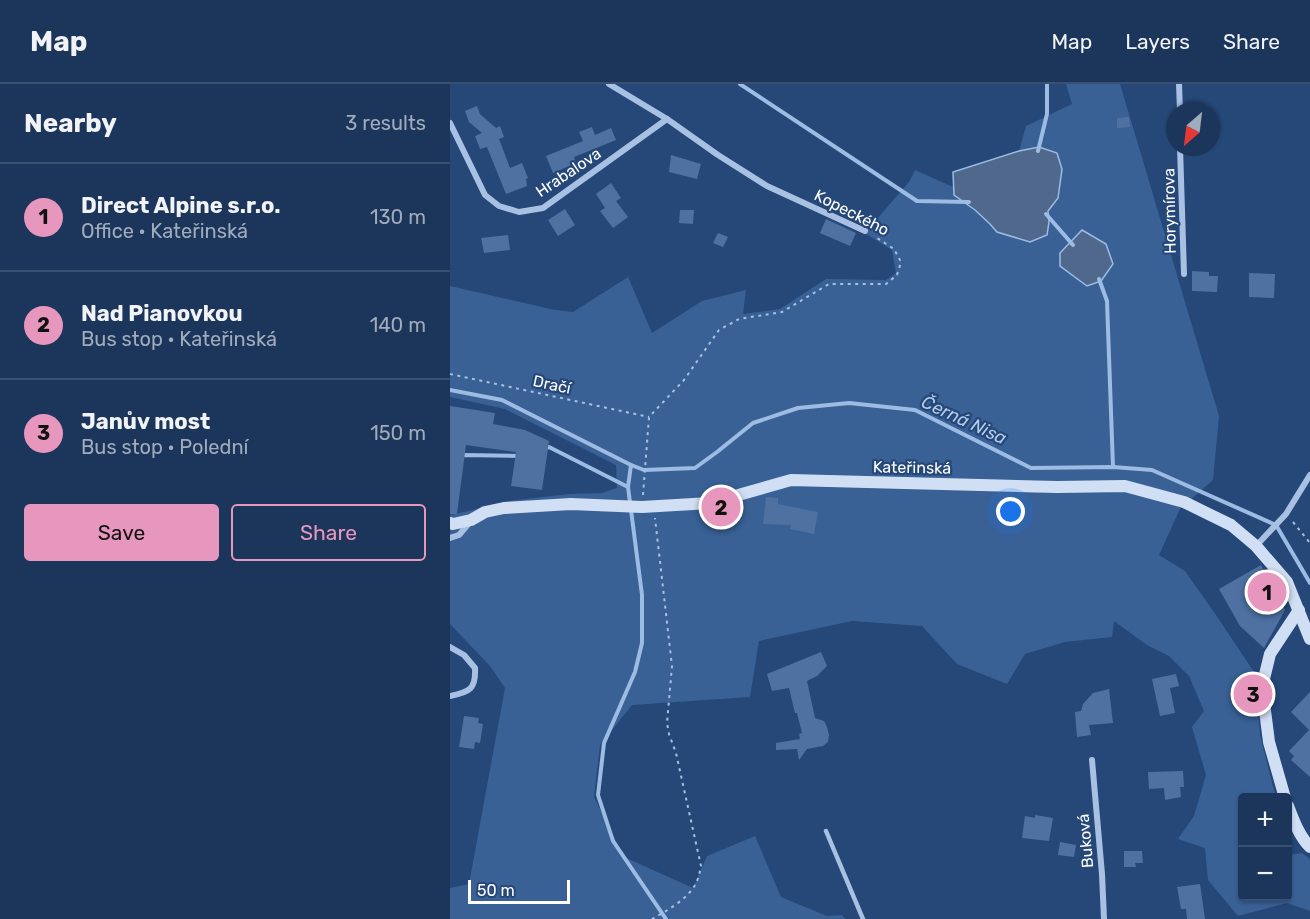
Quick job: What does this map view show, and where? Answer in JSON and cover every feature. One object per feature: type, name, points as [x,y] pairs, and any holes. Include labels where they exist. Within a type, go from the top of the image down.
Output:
[{"type":"street","name":"Kopeckého","points":[[609,84],[667,119],[717,155],[767,186],[865,231]]},
{"type":"street","points":[[1179,84],[1179,102]]},
{"type":"street","name":"Hrabalova","points":[[450,123],[485,195],[499,206],[519,212],[543,208],[667,119]]},
{"type":"street","name":"Horymírova","points":[[1180,156],[1184,274]]},
{"type":"street","points":[[1256,546],[1286,514],[1310,475]]},
{"type":"street","name":"Kateřinská","points":[[450,523],[471,520],[485,512],[504,508],[571,504],[642,507],[710,503],[791,480],[1057,487],[1125,486],[1184,502],[1232,525],[1256,546],[1287,582],[1310,639]]},
{"type":"street","points":[[450,538],[459,535],[471,520]]},
{"type":"street","points":[[1284,793],[1269,742],[1262,687],[1270,654],[1299,610]]},
{"type":"street","points":[[450,647],[476,668],[476,680],[469,690],[450,696]]},
{"type":"street","name":"Buková","points":[[1092,760],[1104,919]]},
{"type":"street","points":[[1292,817],[1310,847]]},
{"type":"lane","points":[[826,831],[863,919]]},
{"type":"path","name":"Kopeckého","points":[[649,417],[684,380],[719,330],[739,319],[782,312],[829,284],[886,284],[897,275],[901,262],[894,249],[865,231]]},
{"type":"path","name":"Dračí","points":[[450,374],[649,417]]},
{"type":"path","points":[[644,485],[649,417]]},
{"type":"path","points":[[652,919],[674,906],[693,888],[698,880],[701,866],[676,753],[667,723],[672,666],[653,506]]},
{"type":"path","points":[[1286,514],[1310,543]]},
{"type":"shaded area","points":[[1066,84],[1120,84],[1219,416],[1213,480],[1180,509],[1159,555],[1185,571],[1256,675],[1260,735],[1275,793],[1238,793],[1238,901],[1292,901],[1292,854],[1302,853],[1310,859],[1310,911],[1287,903],[1238,916],[1208,880],[1205,848],[1178,839],[1194,816],[1206,775],[1192,727],[1204,711],[1189,676],[1169,656],[1147,645],[1114,621],[1112,637],[1065,642],[1025,654],[1007,684],[957,664],[922,626],[852,621],[759,641],[750,697],[632,705],[600,745],[594,797],[624,857],[693,888],[707,856],[755,836],[781,897],[827,916],[842,915],[845,919],[450,919],[450,888],[469,884],[505,688],[490,666],[450,624],[450,515],[507,501],[602,493],[617,488],[616,465],[505,409],[450,397],[450,286],[573,312],[628,277],[652,333],[702,301],[746,290],[743,314],[780,309],[826,279],[886,280],[896,273],[892,250],[860,230],[870,227],[909,182],[915,170],[953,187],[954,195],[997,232],[1049,222],[1048,211],[1058,198],[1039,147],[1019,151],[1026,126],[1072,104]]},
{"type":"shaded area","points":[[1039,147],[1057,153],[1062,169],[1058,198],[1048,211],[1047,235],[1030,242],[997,232],[975,210],[954,195],[953,172]]},
{"type":"shaded area","points":[[1082,230],[1106,244],[1113,264],[1101,281],[1087,286],[1060,266],[1060,253]]},
{"type":"building","points":[[477,106],[480,114],[496,128],[500,126],[504,137],[499,139],[510,168],[522,163],[528,178],[526,179],[527,186],[506,194],[487,147],[480,149],[475,136],[482,133],[469,122],[465,111]]},
{"type":"building","points":[[1129,117],[1130,127],[1117,128],[1117,118]]},
{"type":"building","points":[[592,127],[595,135],[611,128],[616,140],[574,157],[576,163],[553,173],[546,156],[583,141],[579,132]]},
{"type":"building","points":[[671,155],[701,164],[697,179],[669,172]]},
{"type":"building","points":[[611,183],[621,198],[616,201],[628,217],[613,228],[600,211],[605,208],[596,194]]},
{"type":"building","points":[[565,209],[575,225],[558,236],[548,220]]},
{"type":"building","points":[[680,210],[694,210],[693,224],[679,223]]},
{"type":"building","points":[[826,219],[856,233],[850,246],[820,233]]},
{"type":"building","points":[[718,233],[728,237],[723,247],[713,243]]},
{"type":"building","points":[[508,235],[510,250],[484,253],[481,238]]},
{"type":"building","points":[[1192,271],[1209,272],[1209,276],[1218,276],[1217,292],[1192,291]]},
{"type":"building","points":[[1249,273],[1275,274],[1274,298],[1249,297]]},
{"type":"building","points":[[450,406],[495,413],[493,424],[525,430],[549,441],[542,490],[511,486],[516,452],[466,445],[457,514],[450,514]]},
{"type":"building","points":[[766,497],[778,498],[778,504],[818,512],[814,534],[790,529],[791,525],[763,524]]},
{"type":"building","points":[[1261,565],[1285,610],[1264,648],[1240,626],[1219,589]]},
{"type":"building","points":[[821,652],[827,666],[817,676],[807,681],[815,718],[824,721],[829,735],[828,742],[823,746],[807,749],[799,760],[797,749],[776,750],[776,743],[800,739],[799,734],[802,733],[789,688],[772,691],[767,674]]},
{"type":"building","points":[[1176,674],[1179,686],[1170,688],[1175,713],[1160,716],[1152,679]]},
{"type":"building","points":[[1109,689],[1113,723],[1089,725],[1091,735],[1077,737],[1075,712],[1081,711],[1083,704],[1093,693]]},
{"type":"building","points":[[1310,692],[1310,777],[1291,760],[1294,756],[1289,751],[1309,730],[1291,712]]},
{"type":"building","points":[[464,716],[479,718],[478,723],[483,724],[480,743],[475,742],[474,749],[459,747]]},
{"type":"building","points":[[1183,771],[1184,787],[1180,787],[1181,797],[1165,800],[1164,788],[1149,789],[1148,772]]},
{"type":"building","points":[[1035,815],[1053,818],[1049,841],[1022,838],[1025,816],[1035,818]]},
{"type":"building","points":[[1060,842],[1076,845],[1074,857],[1058,855]]},
{"type":"building","points":[[1124,851],[1142,851],[1143,863],[1135,863],[1136,867],[1124,867]]},
{"type":"building","points":[[1200,884],[1205,919],[1187,919],[1186,909],[1181,909],[1177,887]]},
{"type":"waterway","points":[[740,84],[917,201],[969,202]]},
{"type":"waterway","points":[[1038,151],[1047,114],[1047,84]]},
{"type":"waterway","points":[[1046,214],[1073,245]]},
{"type":"waterway","points":[[1099,279],[1107,301],[1113,467]]},
{"type":"waterway","name":"Černá Nisa","points":[[450,390],[502,400],[644,470],[695,468],[753,423],[798,408],[849,403],[915,410],[1031,468],[1113,467],[1152,470],[1276,525],[1310,583]]},
{"type":"waterway","points":[[546,448],[549,447],[628,487]]},
{"type":"waterway","points":[[460,457],[463,455],[518,456]]},
{"type":"waterway","points":[[631,465],[628,487],[642,595],[642,643],[635,672],[604,743],[598,795],[613,841],[666,919]]},
{"type":"place","name":"Nad Pianovkou","points":[[721,507]]},
{"type":"place","name":"Direct Alpine s.r.o.","points":[[1267,592]]},
{"type":"place","name":"Janův most","points":[[1253,694]]}]
